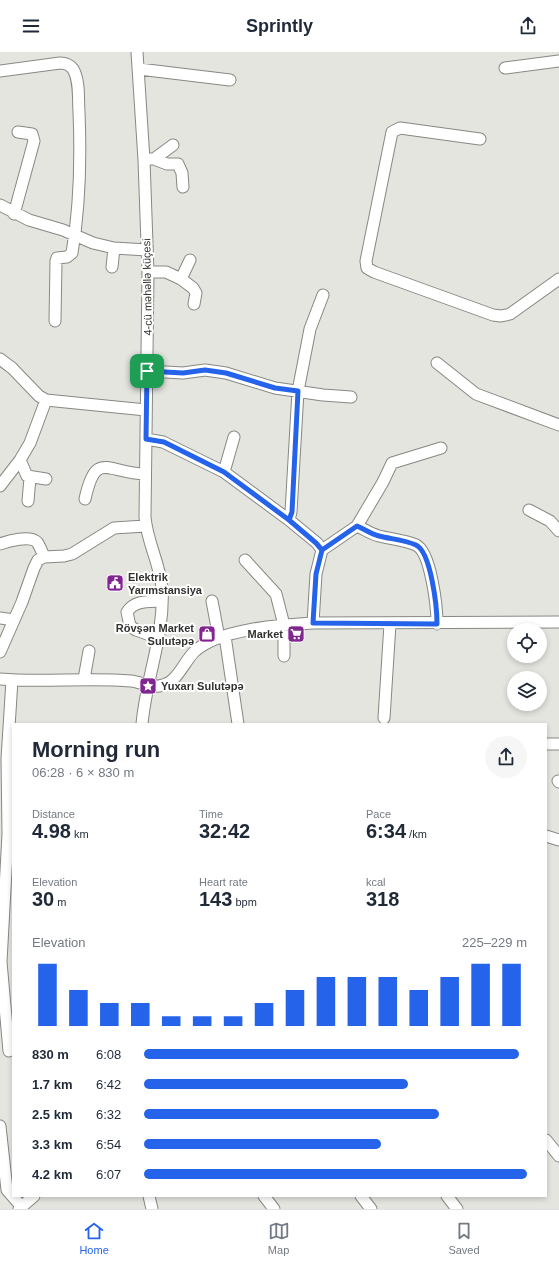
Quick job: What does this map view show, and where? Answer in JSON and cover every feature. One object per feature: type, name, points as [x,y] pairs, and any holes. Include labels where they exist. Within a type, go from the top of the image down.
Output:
[{"type":"street","name":"4-cü məhəllə küçesi","points":[[137,52],[149,159],[145,526],[160,575],[162,601],[161,623],[142,723]]},
{"type":"street","points":[[505,68],[559,60]]},
{"type":"street","points":[[0,71],[37,65],[60,63],[66,64],[72,68],[78,93],[81,161],[75,235],[72,253],[67,256],[57,258],[56,260],[55,321]]},
{"type":"street","points":[[139,69],[230,80]]},
{"type":"street","points":[[480,139],[400,128],[392,132],[366,260],[367,268],[389,278],[493,315],[500,316],[510,314],[559,279]]},
{"type":"street","points":[[14,214],[34,141],[32,134],[18,132]]},
{"type":"street","points":[[149,159],[173,145]]},
{"type":"street","points":[[149,159],[167,164],[178,164],[182,173],[183,187]]},
{"type":"street","points":[[0,205],[14,214],[75,235],[93,243],[114,248],[147,250]]},
{"type":"street","points":[[112,267],[114,248]]},
{"type":"street","points":[[181,279],[190,260]]},
{"type":"street","points":[[148,272],[166,272],[181,279],[196,292],[194,304]]},
{"type":"street","points":[[289,520],[292,512],[298,391],[310,329],[323,295]]},
{"type":"street","points":[[0,359],[12,368],[39,396],[46,400],[53,402],[146,410]]},
{"type":"street","points":[[437,363],[476,394],[559,425]]},
{"type":"street","points":[[147,371],[183,373],[205,370],[226,373],[275,388],[323,395],[351,397]]},
{"type":"street","points":[[0,486],[20,460],[30,443],[46,400]]},
{"type":"street","points":[[224,472],[234,437]]},
{"type":"street","points":[[146,439],[164,442],[224,472],[289,520],[322,550]]},
{"type":"street","points":[[313,623],[316,574],[322,550],[357,526],[383,482],[392,463],[441,448]]},
{"type":"street","points":[[20,460],[27,476],[30,478],[46,479]]},
{"type":"street","points":[[85,499],[89,480],[96,470],[101,467],[133,474],[145,474]]},
{"type":"street","points":[[28,501],[30,478]]},
{"type":"street","points":[[529,510],[550,521],[559,530]]},
{"type":"street","points":[[0,652],[22,602],[38,560],[44,557],[72,554],[114,528],[145,526]]},
{"type":"street","points":[[357,526],[378,536],[415,544],[421,548],[426,556],[435,601],[437,624]]},
{"type":"street","points":[[0,544],[7,541],[28,539],[34,540],[37,542],[44,557]]},
{"type":"street","points":[[245,560],[276,594],[284,625],[284,656]]},
{"type":"street","points":[[158,638],[136,630],[130,626],[127,620],[127,612],[131,606],[137,603],[162,601]]},
{"type":"street","points":[[212,601],[222,637],[238,723]]},
{"type":"street","points":[[0,618],[14,620]]},
{"type":"street","points":[[0,679],[84,679],[133,681],[148,686],[157,687],[172,680],[194,652],[207,643],[222,637],[262,628],[284,625],[313,623],[437,624],[559,622]]},
{"type":"street","points":[[384,718],[390,624]]},
{"type":"street","points":[[84,679],[89,651]]},
{"type":"street","points":[[7,1051],[1,962],[8,834],[12,680]]},
{"type":"street","points":[[547,744],[559,744]]},
{"type":"street","points":[[547,836],[559,840]]},
{"type":"street","points":[[0,1126],[2,1156],[7,1190],[12,1197]]},
{"type":"street","points":[[547,1141],[559,1156]]},
{"type":"street","points":[[12,1197],[20,1207],[33,1197]]},
{"type":"street","points":[[149,1197],[152,1209]]},
{"type":"street","points":[[265,1197],[274,1209]]},
{"type":"street","points":[[362,1197],[371,1209]]},
{"type":"street","points":[[448,1197],[457,1209]]},
{"type":"place","name":"Elektrik Yarımstansiya","points":[[115,583]]},
{"type":"place","name":"Rövşən Market Sulutəpə","points":[[207,634]]},
{"type":"place","name":"Market","points":[[296,634]]},
{"type":"place","name":"Yuxarı Sulutəpə","points":[[148,686]]},
{"type":"route","points":[[147,371],[146,439],[164,442],[224,472],[289,520],[322,550],[316,574],[313,623],[437,624],[435,601],[426,556],[421,548],[415,544],[378,536],[357,526],[322,550],[316,543],[289,520],[292,512],[298,391],[275,388],[226,373],[205,370],[183,373],[147,371]]}]
